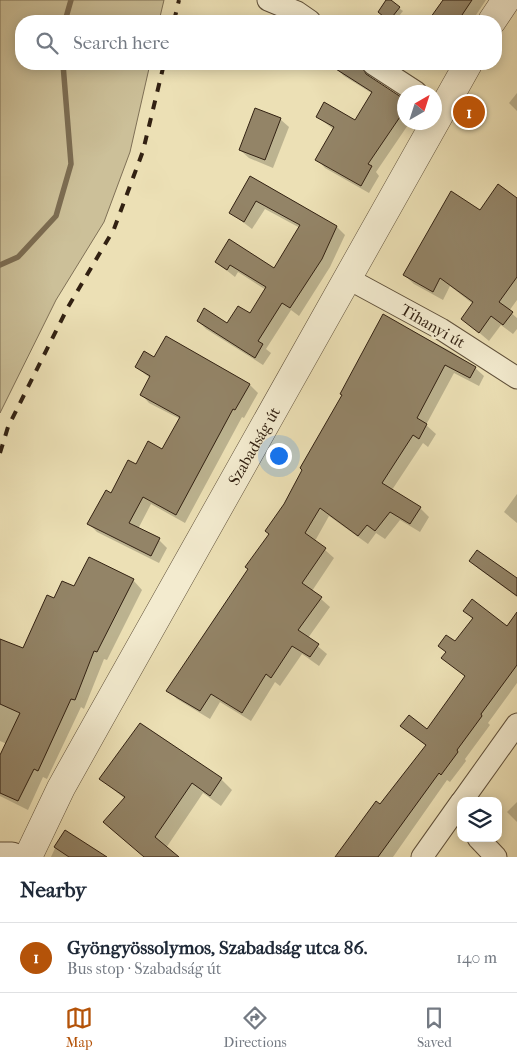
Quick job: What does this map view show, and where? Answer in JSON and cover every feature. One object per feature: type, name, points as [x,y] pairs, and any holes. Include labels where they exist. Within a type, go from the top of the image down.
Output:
[{"type":"street","points":[[268,0],[301,15]]},
{"type":"street","points":[[496,15],[506,0]]},
{"type":"street","points":[[382,70],[405,85]]},
{"type":"street","name":"Szabadság út","points":[[442,101],[464,70]]},
{"type":"street","name":"Szabadság út","points":[[28,857],[66,780],[347,278],[426,130]]},
{"type":"street","name":"Tihanyi út","points":[[347,278],[442,330],[517,378]]},
{"type":"street","points":[[467,797],[517,724]]},
{"type":"street","points":[[422,857],[457,812]]},
{"type":"street","points":[[482,842],[496,857]]},
{"type":"street","points":[[0,853],[12,853],[24,857]]},
{"type":"shaded area","points":[[0,0],[164,0],[160,15],[15,15],[15,70],[149,70],[130,152],[104,222],[56,300],[0,413]]},
{"type":"building","points":[[386,0],[391,0],[400,7],[394,15],[382,15],[378,12]]},
{"type":"building","points":[[443,0],[472,0],[462,15],[432,15]]},
{"type":"building","points":[[337,70],[364,70],[366,74],[397,94],[397,121],[368,164],[372,166],[361,186],[315,160],[334,127],[316,117],[324,102],[355,120],[372,92]]},
{"type":"building","points":[[255,108],[281,118],[265,160],[239,150]]},
{"type":"building","points":[[250,176],[337,226],[322,259],[290,308],[282,303],[258,341],[263,344],[255,358],[197,321],[204,308],[227,323],[238,306],[250,313],[266,287],[230,265],[227,270],[215,262],[229,239],[274,268],[300,225],[256,201],[244,222],[229,213]]},
{"type":"building","points":[[498,184],[517,198],[517,277],[499,302],[513,312],[503,325],[491,316],[479,333],[461,319],[473,302],[440,278],[433,292],[403,275],[451,191],[480,210]]},
{"type":"building","points":[[383,314],[476,367],[470,378],[445,365],[417,418],[427,424],[419,439],[413,435],[382,483],[421,507],[410,524],[390,512],[375,531],[367,525],[358,536],[320,508],[305,533],[326,548],[302,583],[322,597],[298,630],[319,644],[310,657],[292,646],[271,678],[266,674],[242,713],[211,694],[200,711],[166,691],[248,569],[245,567],[269,534],[265,531],[284,504],[302,470],[300,468],[342,395],[340,394]]},
{"type":"building","points":[[166,336],[250,384],[235,410],[233,409],[176,515],[143,497],[129,523],[160,538],[151,556],[87,524],[106,490],[111,493],[128,460],[136,464],[148,441],[162,449],[180,417],[140,395],[150,376],[135,367],[144,351],[154,357]]},
{"type":"building","points":[[477,550],[517,578],[517,596],[469,561]]},
{"type":"building","points":[[89,557],[134,579],[97,652],[94,651],[75,700],[71,699],[38,771],[34,769],[18,801],[0,793],[0,755],[20,713],[0,704],[0,639],[23,648],[47,595],[54,598],[62,581],[74,586]]},
{"type":"building","points":[[472,599],[507,626],[517,612],[517,665],[481,714],[482,716],[457,750],[458,752],[441,775],[439,773],[378,857],[335,857],[376,801],[380,804],[426,745],[400,726],[409,715],[427,729],[465,676],[441,658],[446,652],[438,646],[446,635],[455,641],[473,618],[463,611]]},
{"type":"building","points":[[140,723],[222,778],[210,796],[192,783],[155,837],[179,857],[144,857],[103,822],[125,797],[99,779]]},
{"type":"building","points":[[65,830],[107,857],[69,857],[54,847]]},
{"type":"waterway","points":[[67,15],[71,0]]},
{"type":"waterway","points":[[0,265],[18,257],[56,216],[71,164],[63,70]]},
{"type":"railway","points":[[175,15],[179,0]]},
{"type":"railway","points":[[0,453],[8,427],[68,307],[114,229],[143,151],[163,70]]},
{"type":"place","name":"Gyöngyössolymos, Szabadság utca 86.","points":[[469,112]]}]
